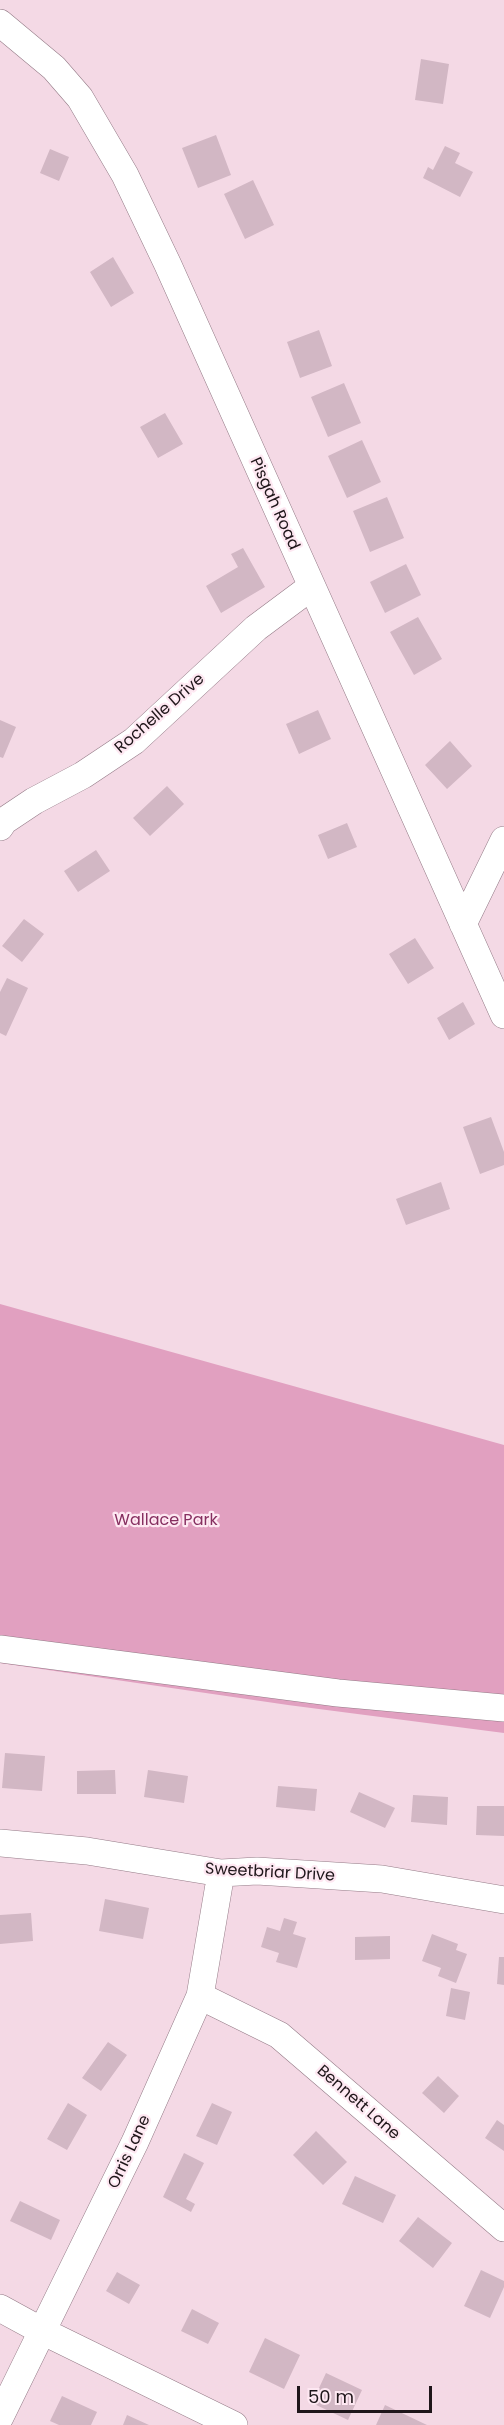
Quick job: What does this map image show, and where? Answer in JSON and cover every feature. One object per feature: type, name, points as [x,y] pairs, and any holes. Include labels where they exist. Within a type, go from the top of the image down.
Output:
[{"type":"street","name":"Pisgah Road","points":[[0,23],[54,68],[80,98],[124,175],[168,265],[504,1015]]},
{"type":"street","name":"Rochelle Drive","points":[[0,827],[4,821],[33,801],[84,775],[134,741],[256,627],[311,587]]},
{"type":"street","points":[[463,924],[504,840]]},
{"type":"street","points":[[0,1648],[338,1693],[504,1708]]},
{"type":"street","name":"Sweetbriar Drive","points":[[0,1843],[87,1851],[221,1873],[257,1871],[382,1879],[504,1900]]},
{"type":"street","name":"Orris Lane","points":[[0,2417],[135,2142],[200,1996],[221,1873]]},
{"type":"street","name":"Bennett Lane","points":[[200,1996],[279,2035],[504,2228]]},
{"type":"street","points":[[0,2308],[234,2425]]},
{"type":"green space","name":"Wallace Park","points":[[0,1304],[504,1445],[504,1733],[288,1705],[0,1663]]},
{"type":"building","points":[[421,59],[449,64],[443,104],[415,100]]},
{"type":"building","points":[[216,135],[231,175],[198,188],[182,148]]},
{"type":"building","points":[[445,146],[460,153],[455,163],[473,172],[460,197],[423,178],[428,167],[433,170]]},
{"type":"building","points":[[50,149],[69,157],[59,181],[40,173]]},
{"type":"building","points":[[253,180],[274,225],[245,239],[224,194]]},
{"type":"building","points":[[113,257],[134,293],[111,307],[90,272]]},
{"type":"building","points":[[319,330],[332,366],[300,378],[287,342]]},
{"type":"building","points":[[344,383],[361,423],[328,437],[311,397]]},
{"type":"building","points":[[165,413],[183,444],[158,458],[140,427]]},
{"type":"building","points":[[362,440],[381,482],[347,498],[328,456]]},
{"type":"building","points":[[387,497],[404,538],[370,552],[353,511]]},
{"type":"building","points":[[243,548],[265,587],[221,613],[206,586],[238,567],[231,554]]},
{"type":"building","points":[[406,564],[421,595],[385,613],[370,582]]},
{"type":"building","points":[[418,617],[442,659],[414,675],[390,632]]},
{"type":"building","points":[[318,710],[331,739],[299,754],[286,724]]},
{"type":"building","points":[[0,720],[16,727],[3,758],[0,757]]},
{"type":"building","points":[[450,741],[472,766],[447,789],[425,765]]},
{"type":"building","points":[[167,786],[184,804],[150,836],[133,818]]},
{"type":"building","points":[[347,823],[357,847],[328,859],[318,835]]},
{"type":"building","points":[[96,850],[110,871],[78,892],[64,871]]},
{"type":"building","points":[[24,919],[44,934],[22,962],[2,946]]},
{"type":"building","points":[[415,938],[434,968],[408,984],[389,954]]},
{"type":"building","points":[[7,978],[28,988],[6,1036],[0,1033],[0,992]]},
{"type":"building","points":[[463,1002],[475,1024],[449,1040],[437,1018]]},
{"type":"building","points":[[491,1117],[504,1152],[504,1165],[480,1174],[463,1127]]},
{"type":"building","points":[[441,1182],[450,1209],[406,1225],[396,1199]]},
{"type":"building","points":[[5,1753],[45,1756],[42,1791],[2,1788]]},
{"type":"building","points":[[115,1770],[116,1794],[77,1794],[77,1771]]},
{"type":"building","points":[[148,1770],[188,1776],[184,1803],[144,1797]]},
{"type":"building","points":[[278,1786],[317,1789],[315,1811],[276,1807]]},
{"type":"building","points":[[359,1792],[395,1808],[385,1828],[350,1812]]},
{"type":"building","points":[[413,1795],[448,1797],[447,1825],[411,1822]]},
{"type":"building","points":[[477,1806],[504,1806],[504,1836],[476,1835]]},
{"type":"building","points":[[105,1899],[149,1908],[143,1939],[99,1931]]},
{"type":"building","points":[[31,1913],[33,1941],[0,1944],[0,1915]]},
{"type":"building","points":[[284,1918],[297,1922],[293,1934],[306,1938],[297,1968],[276,1962],[279,1953],[261,1947],[267,1927],[280,1931]]},
{"type":"building","points":[[432,1934],[458,1944],[456,1950],[467,1954],[456,1983],[438,1976],[441,1968],[422,1961]]},
{"type":"building","points":[[390,1936],[390,1959],[355,1960],[355,1937]]},
{"type":"building","points":[[499,1957],[504,1957],[504,1985],[497,1984]]},
{"type":"building","points":[[451,1988],[470,1992],[465,2020],[446,2016]]},
{"type":"building","points":[[108,2042],[127,2055],[101,2091],[82,2078]]},
{"type":"building","points":[[438,2076],[459,2096],[444,2113],[422,2093]]},
{"type":"building","points":[[68,2103],[87,2115],[67,2150],[47,2139]]},
{"type":"building","points":[[212,2103],[232,2112],[217,2145],[196,2136]]},
{"type":"building","points":[[497,2120],[504,2125],[504,2151],[485,2138]]},
{"type":"building","points":[[316,2131],[347,2162],[323,2185],[293,2155]]},
{"type":"building","points":[[184,2153],[204,2163],[186,2199],[195,2204],[191,2212],[163,2197]]},
{"type":"building","points":[[355,2176],[396,2195],[383,2223],[342,2204]]},
{"type":"building","points":[[20,2201],[60,2220],[51,2240],[10,2221]]},
{"type":"building","points":[[418,2217],[452,2243],[433,2268],[399,2241]]},
{"type":"building","points":[[481,2270],[504,2281],[504,2287],[490,2318],[464,2306]]},
{"type":"building","points":[[117,2272],[140,2285],[129,2304],[106,2291]]},
{"type":"building","points":[[192,2309],[219,2323],[208,2344],[181,2331]]},
{"type":"building","points":[[265,2338],[300,2355],[284,2389],[249,2372]]},
{"type":"building","points":[[326,2373],[362,2390],[348,2420],[312,2403]]},
{"type":"building","points":[[62,2396],[97,2412],[91,2425],[59,2425],[50,2421]]},
{"type":"building","points":[[385,2405],[427,2425],[376,2425]]},
{"type":"building","points":[[127,2415],[149,2425],[123,2425]]}]
